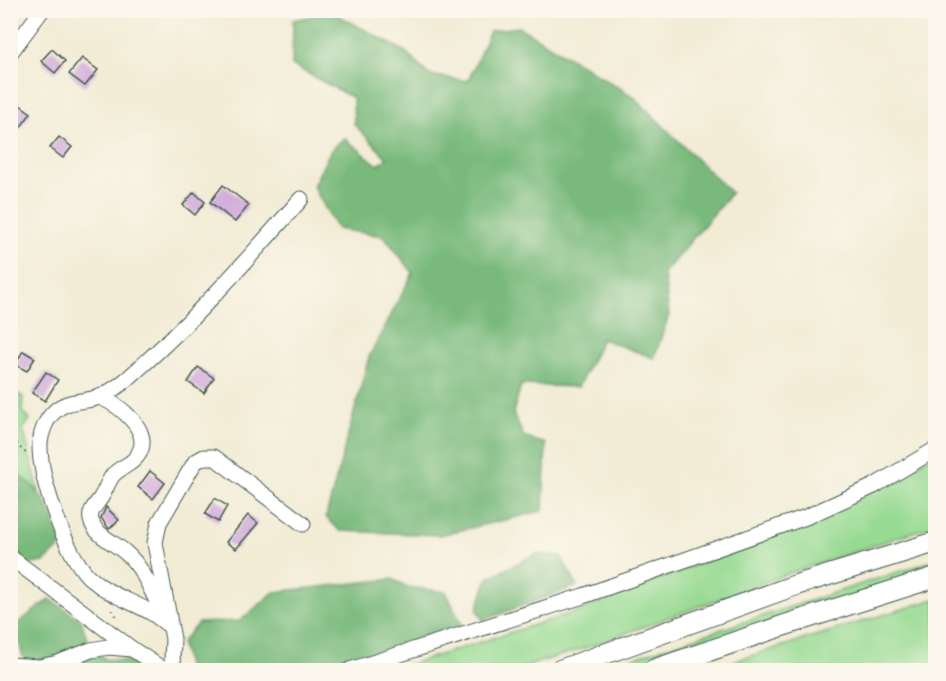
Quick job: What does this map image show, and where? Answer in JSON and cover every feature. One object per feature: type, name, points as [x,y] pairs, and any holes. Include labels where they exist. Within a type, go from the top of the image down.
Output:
[{"type":"main road","points":[[560,670],[796,585],[936,542]]},
{"type":"main road","points":[[653,670],[936,577]]},
{"type":"street","points":[[10,53],[42,10]]},
{"type":"street","points":[[170,626],[151,613],[117,597],[90,578],[77,563],[58,520],[42,461],[40,441],[46,422],[56,410],[75,400],[100,397],[133,374],[221,289],[302,199]]},
{"type":"street","points":[[100,397],[111,402],[137,426],[143,446],[138,457],[114,473],[90,517],[93,525],[109,542],[126,553],[139,567],[170,626]]},
{"type":"street","points":[[350,670],[583,596],[806,517],[874,486],[936,449]]},
{"type":"street","points":[[175,670],[172,659],[173,639],[155,543],[159,523],[195,462],[204,457],[214,458],[303,524]]},
{"type":"street","points":[[10,557],[132,650],[164,670]]},
{"type":"street","points":[[10,665],[39,667],[58,663],[91,650],[108,648],[132,650]]},
{"type":"path","points":[[10,433],[22,450],[42,461]]},
{"type":"path","points":[[108,604],[120,621]]},
{"type":"green space","points":[[332,12],[406,52],[429,75],[468,81],[490,31],[519,27],[633,96],[731,193],[664,273],[669,315],[654,358],[602,339],[578,387],[521,385],[513,413],[524,437],[546,444],[543,511],[440,535],[340,531],[326,517],[369,357],[413,273],[384,236],[337,229],[313,186],[331,150],[344,138],[378,165],[387,158],[354,124],[353,98],[292,65],[293,20]]},
{"type":"green space","points":[[10,389],[23,397],[22,410],[30,420],[23,429],[39,491],[11,472]]},
{"type":"green space","points":[[935,455],[935,525],[790,573],[591,646],[515,670],[392,670],[578,611],[808,521]]},
{"type":"green space","points":[[11,472],[22,478],[39,493],[54,522],[62,545],[44,562],[11,567]]},
{"type":"green space","points":[[536,554],[561,556],[577,586],[483,620],[477,610],[488,578]]},
{"type":"green space","points":[[935,560],[935,571],[629,670],[596,670]]},
{"type":"green space","points":[[392,579],[408,587],[446,592],[462,625],[319,670],[188,670],[181,643],[198,623],[240,621],[274,592]]},
{"type":"green space","points":[[50,599],[81,620],[88,642],[105,659],[141,661],[151,670],[27,670],[14,626]]},
{"type":"green space","points":[[935,599],[935,670],[705,670]]},
{"type":"building","points":[[52,49],[65,61],[55,73],[41,61]]},
{"type":"building","points":[[82,58],[98,70],[85,86],[69,74]]},
{"type":"building","points":[[10,98],[31,113],[20,128],[10,121]]},
{"type":"building","points":[[59,137],[72,147],[63,158],[50,148]]},
{"type":"building","points":[[223,185],[249,205],[235,222],[210,202]]},
{"type":"building","points":[[194,192],[205,202],[195,215],[183,205]]},
{"type":"building","points":[[23,351],[35,358],[27,371],[15,365]]},
{"type":"building","points":[[198,367],[214,378],[204,393],[188,382]]},
{"type":"building","points":[[46,372],[58,380],[45,401],[32,393]]},
{"type":"building","points":[[150,471],[165,483],[153,499],[138,487]]},
{"type":"building","points":[[215,498],[227,506],[218,522],[205,514]]},
{"type":"building","points":[[106,507],[119,520],[109,529],[101,518]]},
{"type":"building","points":[[248,515],[258,523],[236,549],[226,542]]}]
